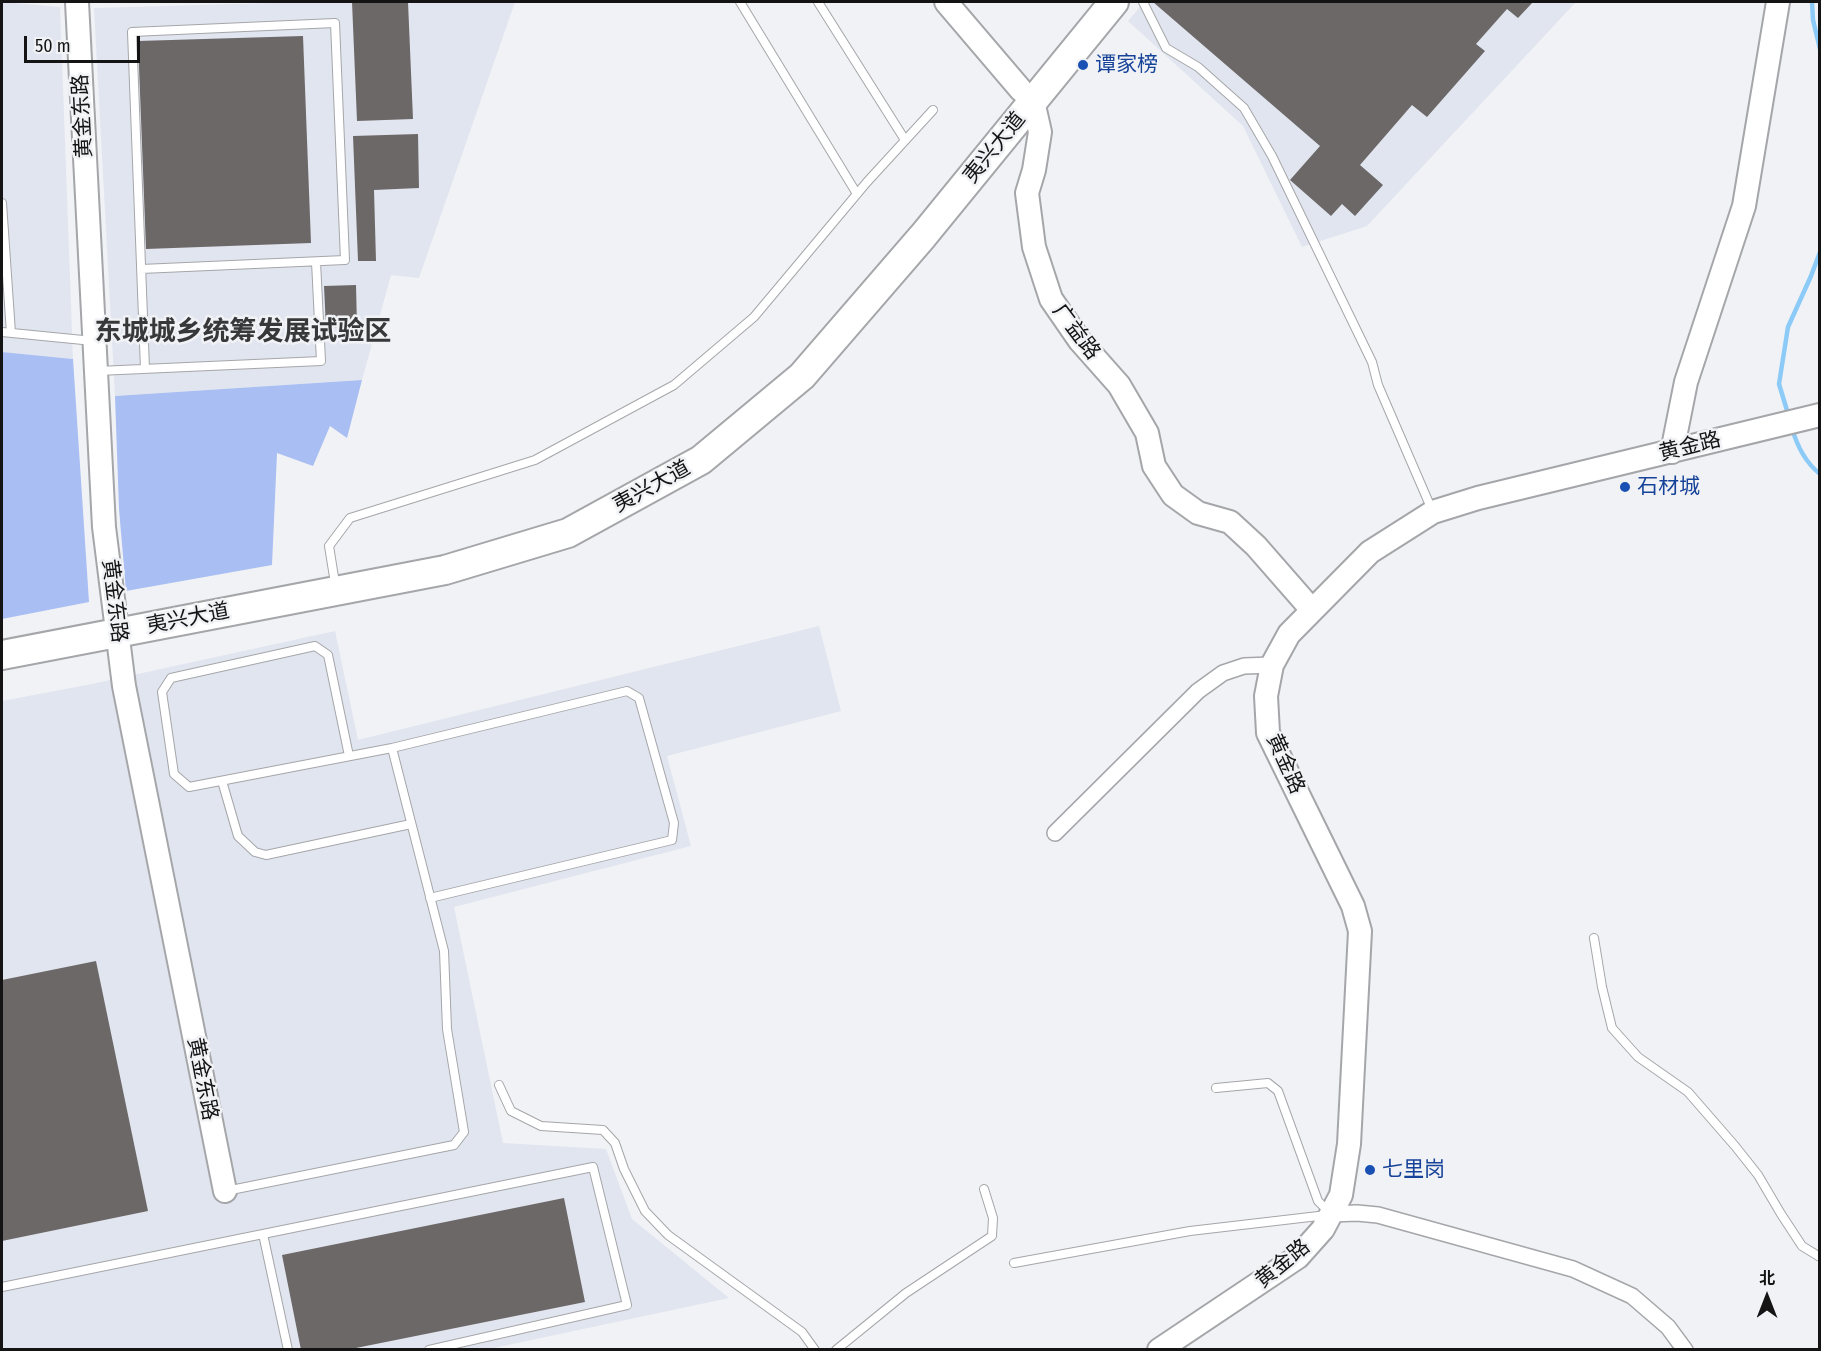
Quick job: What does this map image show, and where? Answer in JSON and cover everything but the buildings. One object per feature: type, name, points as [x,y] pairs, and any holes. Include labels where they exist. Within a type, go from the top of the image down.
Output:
[{"type":"highway","name":"夷兴大道","points":[[2,640],[117,626],[446,570],[567,533],[701,460],[802,376],[923,237],[1092,2]]},
{"type":"highway","name":"夷兴大道","points":[[2,655],[117,626],[334,577],[442,556],[562,520],[693,449],[792,366],[1027,95],[1114,2]]},
{"type":"street","name":"黄金东路","points":[[77,2],[104,527],[124,686],[225,1191]]},
{"type":"street","name":"广益路","points":[[946,2],[1027,95],[1040,132],[1028,193],[1034,247],[1051,298],[1080,341],[1119,385],[1147,434],[1154,466],[1173,495],[1198,513],[1230,522],[1256,546],[1312,610]]},
{"type":"street","points":[[1672,452],[1686,382],[1744,206],[1780,3]]},
{"type":"street","name":"黄金路","points":[[1159,1350],[1298,1257],[1323,1229],[1341,1195],[1349,1144],[1360,931],[1353,906],[1268,733],[1266,696],[1272,665],[1288,634],[1370,552],[1433,512],[1478,498],[1820,415]]},
{"type":"street","points":[[1055,833],[1198,691],[1223,673],[1244,666],[1272,665]]},
{"type":"street","points":[[1331,1214],[1378,1215],[1573,1269],[1632,1296],[1668,1327],[1685,1350]]},
{"type":"lane","points":[[740,2],[857,194]]},
{"type":"lane","points":[[818,2],[905,140]]},
{"type":"lane","points":[[1143,2],[1166,48],[1198,67],[1244,108],[1272,156],[1372,362],[1378,385],[1433,512]]},
{"type":"lane","points":[[141,269],[345,260],[335,23],[132,32],[141,269],[145,369]]},
{"type":"lane","points":[[334,577],[329,546],[350,518],[535,460],[674,385],[754,316],[857,194],[933,110]]},
{"type":"lane","points":[[2,203],[11,333]]},
{"type":"lane","points":[[96,371],[321,361],[316,262]]},
{"type":"lane","points":[[2,332],[95,341]]},
{"type":"lane","points":[[348,756],[328,655],[315,646],[171,678],[162,692],[174,774],[189,788],[392,748],[627,691],[639,698],[674,823],[672,840],[430,897]]},
{"type":"lane","points":[[225,1191],[454,1145],[464,1132],[447,1029],[444,951],[392,748]]},
{"type":"lane","points":[[222,781],[238,836],[255,852],[266,855],[411,824]]},
{"type":"lane","points":[[1594,938],[1603,996],[1612,1028],[1638,1057],[1688,1092],[1736,1146],[1758,1175],[1802,1246],[1820,1257]]},
{"type":"lane","points":[[1216,1088],[1268,1083],[1278,1091],[1318,1202],[1331,1214]]},
{"type":"lane","points":[[499,1085],[512,1112],[540,1126],[603,1130],[615,1143],[624,1169],[645,1212],[668,1235],[802,1332],[815,1350]]},
{"type":"lane","points":[[2,1287],[592,1167],[627,1305],[429,1350]]},
{"type":"lane","points":[[836,1350],[906,1293],[993,1236],[993,1218],[984,1189]]},
{"type":"lane","points":[[1014,1263],[1190,1232],[1331,1214]]},
{"type":"lane","points":[[263,1234],[288,1350]]},
{"type":"shaded area","points":[[2,2],[60,7],[73,359],[2,352]]},
{"type":"shaded area","points":[[307,2],[515,2],[419,278],[391,275],[362,380],[115,396],[94,8]]},
{"type":"shaded area","points":[[1144,2],[1576,2],[1367,226],[1302,247],[1243,126],[1128,21]]},
{"type":"shaded area","points":[[2,352],[73,359],[89,602],[2,619]]},
{"type":"shaded area","points":[[362,380],[347,438],[330,426],[313,466],[277,453],[272,565],[126,591],[119,509],[115,396]]},
{"type":"shaded area","points":[[819,626],[841,711],[667,756],[691,846],[454,907],[503,1143],[606,1149],[632,1219],[729,1298],[489,1349],[2,1350],[2,701],[92,684],[335,631],[358,740]]},
{"type":"waterway","points":[[1812,2],[1813,20],[1820,49]]},
{"type":"waterway","points":[[1789,417],[1779,384],[1788,327],[1820,252]]},
{"type":"waterway","points":[[1792,428],[1802,453],[1820,474]]},
{"type":"place","name":"谭家榜","points":[[1083,65]]},
{"type":"place","name":"石材城","points":[[1625,487]]},
{"type":"place","name":"七里岗","points":[[1370,1170]]},
{"type":"district","name":"东城城乡统筹发展试验区","points":[[243,332]]}]
